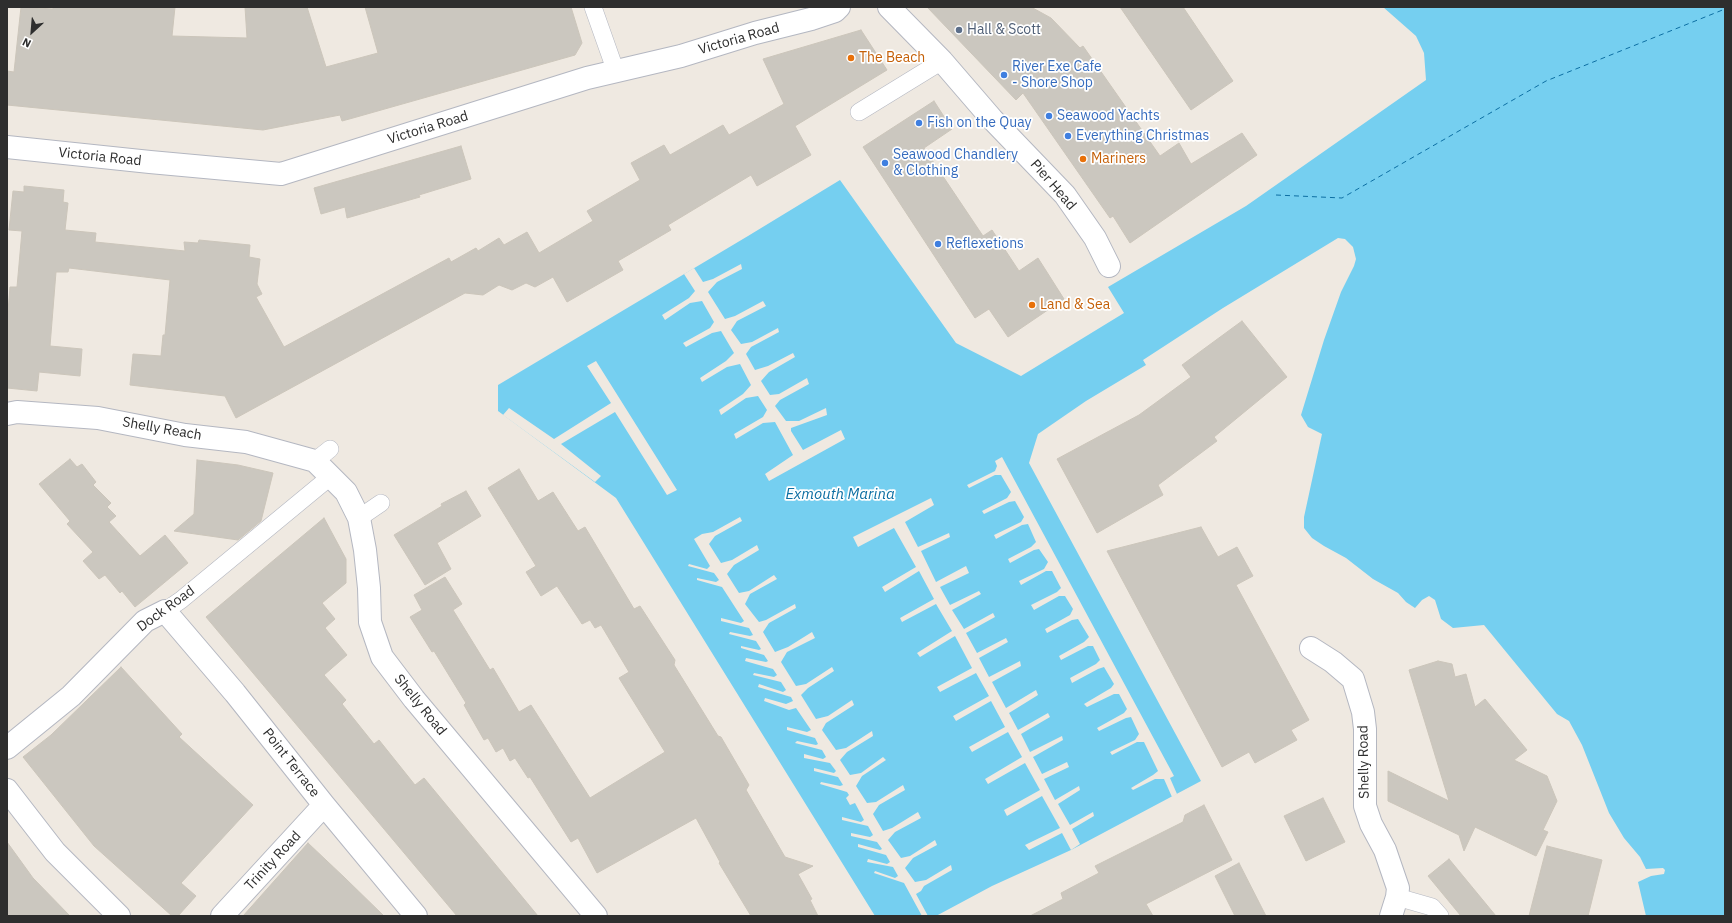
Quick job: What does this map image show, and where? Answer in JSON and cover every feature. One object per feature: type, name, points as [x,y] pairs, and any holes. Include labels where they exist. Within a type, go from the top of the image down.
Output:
[{"type":"street","name":"Victoria Road","points":[[7,147],[163,164],[281,174],[545,91],[681,56],[755,33],[811,19],[835,11],[839,7]]},
{"type":"street","name":"Pier Head","points":[[890,7],[942,61],[992,119],[1065,195],[1095,238],[1109,266]]},
{"type":"street","name":"Shelly Reach","points":[[7,414],[17,412],[98,418],[185,435],[246,442],[322,455]]},
{"type":"street","name":"Shelly Road","points":[[322,455],[330,477],[346,492],[358,518],[365,550],[370,622],[382,657],[414,699],[596,916]]},
{"type":"street","name":"Point Terrace","points":[[165,610],[235,693],[324,805],[416,916]]},
{"type":"street","name":"Dock Road","points":[[7,748],[71,696],[145,621],[165,610]]},
{"type":"street","name":"Shelly Road","points":[[1311,648],[1333,662],[1353,679],[1363,712],[1365,729],[1365,806],[1371,824],[1385,850],[1398,888],[1394,906]]},
{"type":"street","points":[[7,790],[54,852],[119,916]]},
{"type":"street","name":"Trinity Road","points":[[222,916],[324,805]]},
{"type":"lane","points":[[593,7],[616,72]]},
{"type":"lane","points":[[859,112],[942,61]]},
{"type":"lane","name":"Dock Road","points":[[165,610],[181,600],[330,477]]},
{"type":"lane","points":[[358,518],[381,503]]},
{"type":"lane","points":[[1394,906],[1432,907],[1440,916]]},
{"type":"water","name":"Exmouth Marina","points":[[1383,7],[1725,7],[1725,916],[1646,916],[1638,882],[1651,876],[1664,874],[1665,870],[1663,868],[1646,869],[1640,857],[1624,838],[1609,813],[1582,745],[1569,721],[1557,714],[1484,625],[1453,628],[1441,619],[1435,600],[1429,596],[1422,600],[1415,608],[1406,602],[1398,593],[1373,579],[1346,558],[1312,538],[1304,528],[1304,517],[1322,434],[1308,427],[1301,415],[1324,340],[1341,292],[1356,259],[1353,247],[1345,239],[1338,238],[1223,308],[1143,360],[1146,365],[1086,401],[1038,434],[1029,463],[1201,781],[1071,850],[992,886],[936,916],[875,916],[616,498],[498,411],[498,385],[840,180],[956,343],[1021,376],[1124,313],[1108,287],[1246,206],[1426,80],[1424,53],[1416,36]]},
{"type":"pier","points":[[741,264],[742,269],[717,282],[708,292],[725,319],[735,316],[763,301],[766,306],[737,321],[731,330],[741,344],[752,342],[778,328],[779,332],[751,347],[746,354],[755,370],[768,366],[793,353],[795,357],[769,372],[761,381],[770,395],[779,394],[807,378],[809,384],[780,400],[775,406],[786,421],[799,421],[826,408],[827,415],[791,428],[791,431],[803,450],[841,430],[845,439],[769,481],[765,474],[793,455],[775,422],[763,423],[736,439],[734,434],[763,417],[767,410],[758,396],[746,398],[721,415],[719,410],[743,394],[751,385],[740,364],[727,367],[702,382],[700,378],[726,361],[734,353],[721,331],[712,333],[686,347],[683,343],[710,328],[714,322],[702,301],[690,303],[665,320],[662,315],[689,298],[695,291],[684,274],[694,268],[703,282],[713,279]]},
{"type":"pier","points":[[596,361],[677,490],[667,495],[615,412],[561,444],[601,476],[595,482],[503,415],[509,408],[554,439],[611,403],[587,366]]},
{"type":"pier","points":[[1002,457],[1174,776],[1170,778],[1177,794],[1172,797],[1164,779],[1155,779],[1133,790],[1131,788],[1158,771],[1144,742],[1137,742],[1112,755],[1110,752],[1135,740],[1139,734],[1131,717],[1099,731],[1097,728],[1124,713],[1127,709],[1119,694],[1114,694],[1087,707],[1084,704],[1111,688],[1114,684],[1104,667],[1072,683],[1070,678],[1096,664],[1100,660],[1093,646],[1088,646],[1061,660],[1059,656],[1084,642],[1089,637],[1078,619],[1072,620],[1047,633],[1045,629],[1070,615],[1073,609],[1065,596],[1059,596],[1034,610],[1031,605],[1057,592],[1061,588],[1052,571],[1046,571],[1021,585],[1019,581],[1044,569],[1048,562],[1039,549],[1034,550],[1010,563],[1008,559],[1031,547],[1036,542],[1028,524],[1022,525],[996,539],[994,535],[1021,522],[1024,517],[1015,501],[1009,502],[984,514],[982,511],[1007,498],[1011,492],[1001,475],[995,475],[969,488],[967,485],[995,471],[997,466],[995,461]]},
{"type":"pier","points":[[931,498],[934,505],[905,522],[918,547],[949,533],[950,537],[921,551],[936,582],[966,566],[969,573],[940,587],[950,605],[979,591],[981,594],[952,610],[964,629],[993,613],[995,617],[966,633],[977,653],[1006,638],[1008,642],[979,658],[989,677],[1020,661],[1021,666],[992,682],[1006,708],[1036,690],[1038,695],[1009,713],[1018,730],[1048,713],[1050,717],[1021,734],[1030,752],[1062,736],[1063,740],[1033,757],[1042,774],[1067,762],[1069,767],[1044,779],[1055,800],[1079,786],[1080,790],[1058,804],[1070,825],[1093,812],[1094,816],[1072,829],[1080,844],[1071,850],[1062,833],[1029,850],[1025,845],[1060,828],[1042,796],[1007,816],[1004,810],[1040,790],[1025,763],[988,784],[985,779],[1022,757],[1008,732],[972,752],[969,747],[1005,727],[991,701],[956,721],[953,716],[989,696],[976,673],[940,692],[937,687],[972,668],[955,636],[920,657],[917,653],[952,631],[936,604],[902,622],[900,618],[934,599],[919,571],[885,592],[882,587],[916,567],[894,528],[858,547],[853,537]]},
{"type":"pier","points":[[740,517],[742,521],[715,536],[709,544],[721,563],[732,560],[757,545],[759,550],[734,565],[727,574],[739,593],[749,591],[774,575],[777,579],[750,594],[745,604],[759,622],[766,620],[795,604],[796,608],[769,623],[763,632],[775,652],[788,647],[812,632],[815,638],[787,652],[781,662],[796,686],[806,684],[832,667],[834,671],[808,688],[801,695],[816,719],[828,716],[852,700],[854,705],[826,723],[822,730],[836,750],[846,748],[872,731],[873,736],[847,752],[840,760],[850,775],[861,773],[883,757],[886,760],[862,776],[856,786],[867,803],[876,802],[903,785],[905,790],[879,805],[873,814],[883,831],[892,828],[918,812],[921,818],[895,832],[888,840],[901,858],[910,856],[935,840],[937,845],[913,858],[905,868],[915,882],[926,880],[951,865],[952,870],[924,886],[921,891],[916,894],[928,916],[922,916],[904,883],[874,873],[875,871],[895,878],[898,876],[893,867],[867,862],[868,859],[887,864],[890,862],[886,855],[858,847],[858,844],[880,850],[882,849],[877,842],[851,836],[851,833],[870,837],[873,835],[868,826],[842,820],[842,817],[861,822],[864,820],[855,803],[850,805],[846,798],[849,795],[847,792],[820,784],[821,782],[840,786],[843,785],[838,777],[814,771],[814,768],[834,773],[836,771],[830,763],[804,758],[804,754],[823,759],[826,757],[822,750],[795,743],[797,741],[816,745],[818,744],[815,738],[787,730],[787,727],[807,732],[811,730],[796,708],[789,710],[764,701],[765,698],[786,704],[793,701],[791,697],[758,687],[759,684],[783,692],[786,690],[781,682],[753,675],[754,673],[774,677],[777,675],[773,669],[745,661],[746,658],[766,662],[768,661],[764,655],[741,648],[741,646],[759,650],[761,649],[756,641],[729,634],[730,632],[750,636],[753,635],[749,628],[721,621],[721,618],[741,623],[744,621],[722,587],[697,580],[697,578],[716,582],[719,580],[714,573],[688,566],[689,564],[707,569],[710,566],[694,539],[702,534],[713,532]]},
{"type":"building","points":[[21,7],[53,9],[53,7],[175,7],[172,36],[247,38],[245,7],[307,7],[326,67],[378,53],[365,7],[571,7],[582,43],[575,55],[342,121],[340,115],[263,130],[7,105],[7,71],[14,72]]},
{"type":"building","points":[[927,7],[1031,7],[1051,18],[1080,48],[1083,46],[1160,156],[1179,143],[1191,164],[1242,133],[1257,155],[1130,243],[1113,216],[1110,218],[1023,93],[1016,100]]},
{"type":"building","points":[[1120,7],[1183,7],[1233,81],[1191,110]]},
{"type":"building","points":[[861,30],[887,70],[795,126],[811,155],[757,186],[751,175],[668,225],[671,230],[618,261],[623,270],[567,302],[553,277],[535,287],[526,283],[512,290],[499,285],[483,295],[465,293],[236,418],[225,396],[130,385],[133,354],[161,356],[163,335],[165,335],[170,280],[69,268],[68,272],[56,272],[50,346],[82,349],[80,376],[39,372],[37,391],[7,388],[7,323],[10,287],[17,287],[22,231],[9,230],[13,191],[24,192],[24,186],[64,190],[63,202],[68,203],[65,230],[96,233],[95,242],[185,251],[184,242],[198,243],[199,240],[250,245],[249,257],[260,259],[257,284],[262,294],[256,297],[284,347],[449,258],[451,262],[476,248],[478,251],[499,238],[504,245],[527,232],[539,253],[593,221],[587,211],[640,180],[631,163],[664,145],[670,155],[723,125],[729,135],[784,104],[763,59]]},
{"type":"building","points":[[934,101],[952,129],[924,148],[983,236],[992,230],[1019,271],[1038,258],[1064,299],[1008,337],[989,309],[975,318],[863,147]]},
{"type":"building","points":[[461,146],[471,179],[419,195],[420,197],[347,218],[345,207],[321,214],[314,188]]},
{"type":"building","points":[[1242,321],[1287,377],[1214,437],[1217,441],[1158,485],[1163,495],[1097,533],[1057,459],[1139,415],[1191,377],[1182,365]]},
{"type":"building","points":[[70,459],[77,467],[82,464],[96,482],[93,485],[111,503],[107,507],[116,516],[109,522],[140,556],[165,535],[188,563],[135,607],[122,591],[120,593],[105,575],[99,579],[83,561],[93,552],[67,524],[70,521],[39,484]]},
{"type":"building","points":[[197,460],[238,465],[273,473],[261,521],[238,540],[174,531],[194,514]]},
{"type":"building","points":[[519,469],[538,501],[553,492],[578,531],[585,527],[634,609],[640,606],[675,660],[674,665],[718,736],[721,737],[749,785],[746,790],[785,857],[813,866],[798,874],[812,899],[810,900],[818,916],[751,916],[719,863],[720,862],[696,818],[597,873],[578,838],[571,842],[530,777],[528,778],[515,758],[510,761],[503,748],[496,752],[488,738],[484,740],[464,705],[466,703],[434,651],[432,652],[410,617],[422,610],[414,595],[445,577],[462,604],[453,610],[490,670],[493,668],[519,712],[531,705],[590,798],[665,752],[619,678],[629,672],[601,625],[595,628],[590,620],[582,624],[557,586],[541,596],[526,572],[536,566],[488,488]]},
{"type":"building","points":[[466,491],[481,516],[437,543],[451,569],[425,585],[394,535],[442,506],[441,504]]},
{"type":"building","points":[[324,518],[346,559],[346,583],[322,603],[335,619],[325,628],[347,655],[324,675],[346,700],[342,704],[374,744],[379,740],[415,785],[424,778],[538,916],[457,916],[206,617]]},
{"type":"building","points":[[1201,527],[1218,557],[1237,547],[1253,576],[1236,585],[1309,720],[1291,730],[1297,740],[1255,763],[1249,752],[1222,767],[1107,551]]},
{"type":"building","points":[[1438,661],[1452,664],[1455,677],[1466,674],[1475,707],[1485,699],[1527,750],[1514,760],[1547,776],[1557,801],[1543,830],[1548,832],[1536,856],[1475,827],[1464,851],[1459,835],[1388,801],[1388,771],[1449,801],[1409,670]]},
{"type":"building","points":[[121,667],[182,734],[179,737],[253,805],[181,883],[196,896],[178,916],[172,916],[94,846],[23,757],[51,735]]},
{"type":"building","points":[[1323,798],[1345,842],[1306,861],[1284,816]]},
{"type":"building","points":[[1204,805],[1232,860],[1146,904],[1153,916],[1030,916],[1063,899],[1061,893],[1099,873],[1095,866],[1183,822],[1185,815]]},
{"type":"building","points":[[7,842],[33,878],[70,916],[7,916]]},
{"type":"building","points":[[308,843],[345,878],[384,916],[243,916]]},
{"type":"building","points":[[1547,846],[1602,860],[1588,916],[1529,916]]},
{"type":"building","points":[[1449,859],[1496,916],[1461,916],[1428,876]]},
{"type":"building","points":[[1239,863],[1266,916],[1235,916],[1215,876]]},
{"type":"ferry route","points":[[1276,195],[1342,198],[1546,81],[1725,9]]},
{"type":"place","name":"Hall & Scott","points":[[959,30]]},
{"type":"place","name":"The Beach","points":[[851,58]]},
{"type":"place","name":"River Exe Cafe - Shore Shop","points":[[1004,75]]},
{"type":"place","name":"Seawood Yachts","points":[[1049,116]]},
{"type":"place","name":"Fish on the Quay","points":[[919,123]]},
{"type":"place","name":"Everything Christmas","points":[[1068,136]]},
{"type":"place","name":"Mariners","points":[[1083,159]]},
{"type":"place","name":"Seawood Chandlery & Clothing","points":[[885,163]]},
{"type":"place","name":"Reflexetions","points":[[938,244]]},
{"type":"place","name":"Land & Sea","points":[[1032,305]]}]
